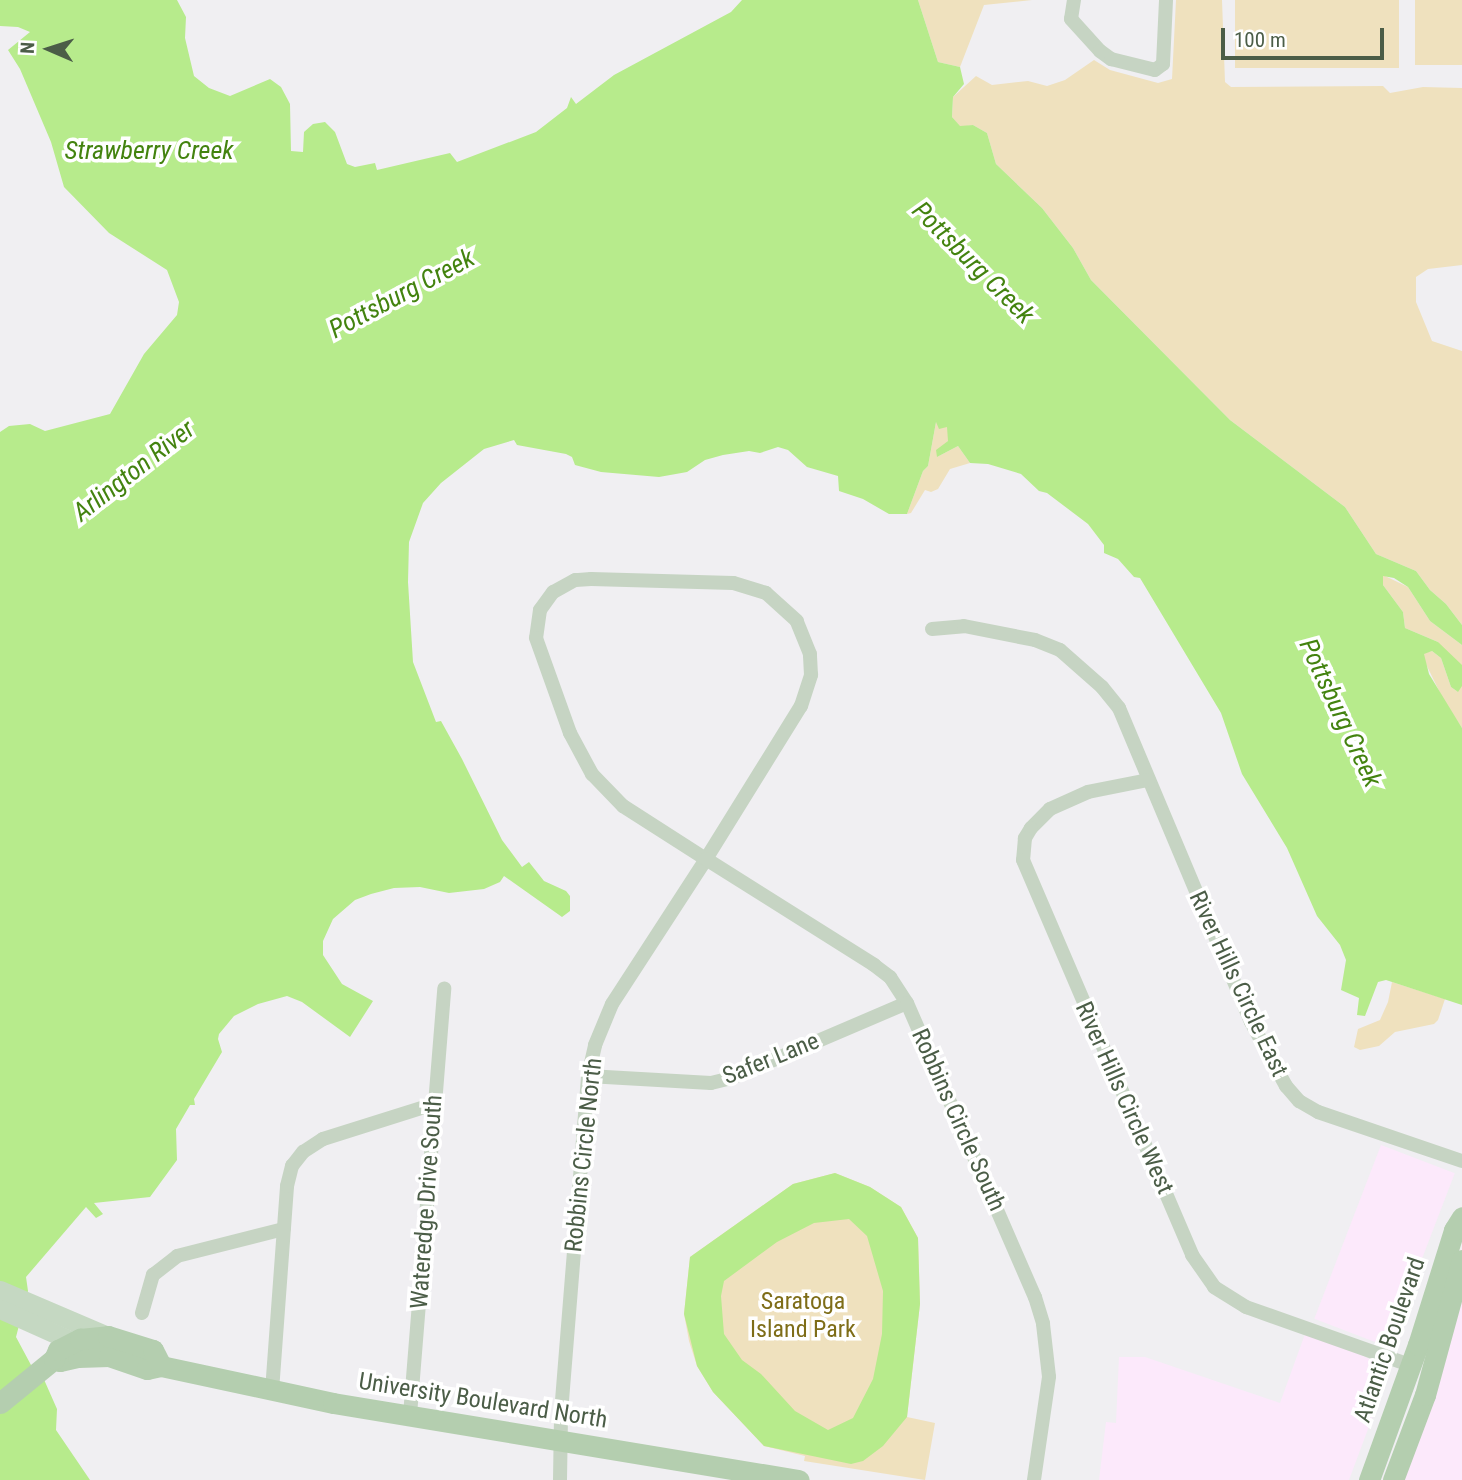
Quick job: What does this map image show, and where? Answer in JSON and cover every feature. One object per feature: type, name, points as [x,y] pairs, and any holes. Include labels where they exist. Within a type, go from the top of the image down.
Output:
[{"type":"main road","name":"Atlantic Boulevard","points":[[1369,1480],[1454,1230],[1462,1217]]},
{"type":"main road","name":"Atlantic Boulevard","points":[[1393,1480],[1424,1395],[1462,1260]]},
{"type":"main road","points":[[0,1290],[28,1313],[70,1341],[58,1350],[54,1359],[0,1403]]},
{"type":"main road","points":[[0,1309],[28,1313],[108,1346]]},
{"type":"main road","name":"University Boulevard North","points":[[70,1341],[108,1346],[147,1369],[161,1366],[272,1391],[799,1480]]},
{"type":"main road","name":"University Boulevard North","points":[[54,1359],[60,1361],[89,1356],[108,1346]]},
{"type":"street","points":[[1074,0],[1072,19],[1100,51],[1111,59],[1155,70],[1163,64],[1166,0]]},
{"type":"street","name":"Robbins Circle South","points":[[804,636],[785,607],[766,593],[733,583],[575,580],[553,592],[545,601],[536,624],[539,652],[570,733],[592,774],[624,806],[874,965],[890,977],[907,1003],[1035,1297],[1043,1325],[1048,1377],[1034,1480]]},
{"type":"street","name":"River Hills Circle East","points":[[932,629],[979,628],[1035,640],[1060,650],[1102,687],[1119,708],[1251,1022],[1286,1086],[1299,1101],[1318,1112],[1462,1161]]},
{"type":"street","name":"Robbins Circle North","points":[[560,1480],[588,1076],[595,1045],[612,1004],[801,706],[811,675],[810,654],[804,636]]},
{"type":"street","name":"River Hills Circle West","points":[[1148,780],[1088,792],[1050,809],[1031,828],[1026,838],[1023,860],[1192,1255],[1214,1287],[1247,1307],[1410,1365]]},
{"type":"street","name":"Wateredge Drive South","points":[[411,1415],[444,988]]},
{"type":"street","name":"Safer Lane","points":[[588,1076],[711,1083],[731,1078],[907,1003]]},
{"type":"street","points":[[272,1391],[290,1174],[303,1152],[323,1139],[434,1104]]},
{"type":"street","points":[[142,1313],[153,1275],[177,1256],[284,1229]]},
{"type":"shaded area","points":[[1381,1145],[1455,1173],[1388,1347],[1314,1319]]},
{"type":"shaded area","points":[[1462,1294],[1462,1480],[1398,1480]]},
{"type":"shaded area","points":[[1305,1334],[1356,1352],[1390,1370],[1349,1480],[1099,1480],[1106,1422],[1116,1423],[1119,1357],[1145,1357],[1280,1403]]},
{"type":"green space","points":[[918,0],[1032,0],[984,5],[960,67],[938,62]]},
{"type":"green space","points":[[1176,0],[1222,0],[1225,82],[1231,87],[1383,86],[1390,93],[1423,87],[1462,88],[1462,265],[1428,269],[1416,277],[1416,302],[1432,341],[1462,351],[1462,625],[1416,571],[1376,554],[1345,507],[1230,420],[1091,280],[1073,248],[1042,208],[996,164],[987,133],[973,125],[960,127],[952,117],[953,97],[976,76],[992,85],[1028,81],[1047,86],[1065,80],[1094,60],[1110,70],[1158,83],[1172,79]]},
{"type":"green space","points":[[1235,0],[1399,0],[1399,68],[1235,68]]},
{"type":"green space","points":[[1415,0],[1462,0],[1462,65],[1415,65]]},
{"type":"green space","points":[[936,422],[949,428],[948,441],[937,457],[958,446],[970,463],[950,469],[938,489],[931,492],[925,490],[911,513],[907,514],[923,471],[928,466]]},
{"type":"green space","points":[[1383,575],[1408,587],[1430,621],[1462,645],[1462,728],[1443,699],[1424,660],[1424,653],[1432,651],[1441,658],[1451,687],[1458,692],[1438,642],[1405,628],[1403,612],[1383,585]]},
{"type":"green space","points":[[1392,982],[1445,999],[1438,1020],[1434,1024],[1395,1032],[1379,1046],[1360,1050],[1354,1047],[1358,1029],[1380,1020],[1388,1002]]},
{"type":"green space","name":"Saratoga Island Park","points":[[835,1173],[870,1187],[901,1207],[918,1238],[920,1304],[907,1417],[935,1423],[925,1480],[804,1461],[805,1456],[764,1446],[713,1392],[697,1366],[689,1341],[684,1314],[690,1257],[793,1184]]},
{"type":"water","points":[[0,0],[177,0],[186,17],[185,38],[194,76],[209,88],[230,96],[270,79],[281,87],[290,104],[291,151],[303,152],[304,132],[313,124],[325,122],[335,132],[347,164],[355,167],[375,163],[377,170],[450,153],[457,162],[536,132],[567,108],[571,97],[576,104],[614,75],[731,12],[742,0],[918,0],[938,62],[960,67],[964,84],[953,97],[952,117],[960,126],[973,125],[987,133],[996,164],[1042,208],[1073,248],[1091,280],[1230,420],[1345,507],[1376,554],[1416,571],[1462,625],[1462,645],[1430,621],[1408,587],[1394,578],[1383,576],[1383,585],[1403,612],[1405,628],[1438,642],[1462,665],[1462,686],[1458,692],[1451,687],[1441,658],[1432,651],[1424,654],[1429,674],[1462,728],[1462,1005],[1386,980],[1378,982],[1365,1016],[1357,1015],[1359,998],[1341,990],[1346,960],[1340,945],[1317,916],[1287,848],[1242,774],[1221,713],[1140,578],[1134,577],[1118,559],[1104,553],[1104,545],[1088,524],[1047,493],[1039,491],[1021,474],[988,464],[970,463],[958,446],[937,457],[936,450],[948,441],[947,427],[939,429],[936,422],[928,466],[923,471],[907,514],[889,514],[863,499],[839,491],[838,476],[807,467],[788,450],[778,447],[760,453],[749,451],[723,455],[705,460],[687,472],[659,477],[601,472],[575,465],[572,457],[566,454],[517,445],[514,440],[484,449],[441,483],[423,503],[409,542],[408,582],[413,662],[436,722],[441,721],[502,840],[522,867],[529,862],[544,881],[566,891],[570,896],[570,911],[562,917],[504,876],[500,882],[484,889],[449,893],[420,887],[394,888],[371,894],[355,900],[333,919],[323,941],[323,955],[342,984],[373,1001],[350,1037],[302,1002],[287,996],[258,1004],[234,1016],[219,1034],[222,1052],[194,1099],[195,1105],[190,1105],[176,1129],[177,1160],[150,1197],[94,1203],[103,1214],[96,1218],[86,1207],[26,1277],[28,1291],[16,1337],[31,1365],[42,1375],[57,1409],[56,1430],[90,1480],[0,1480],[0,432],[9,426],[30,424],[45,431],[110,414],[144,354],[177,315],[179,302],[167,270],[109,233],[64,187],[51,142],[20,69],[8,50],[30,32],[18,27],[0,26]]},
{"type":"water","points":[[835,1173],[870,1187],[901,1207],[918,1238],[920,1304],[907,1417],[883,1446],[863,1461],[851,1464],[764,1446],[713,1392],[697,1366],[684,1314],[690,1257],[793,1184]],"holes":[[[849,1219],[867,1236],[883,1291],[882,1334],[873,1379],[853,1418],[828,1430],[795,1411],[761,1374],[742,1360],[724,1334],[721,1296],[724,1281],[777,1242],[814,1223]]]},
{"type":"water label","name":"Strawberry Creek","points":[[149,151]]},
{"type":"water label","name":"Pottsburg Creek","points":[[973,263]]},
{"type":"water label","name":"Pottsburg Creek","points":[[402,294]]},
{"type":"water label","name":"Arlington River","points":[[134,471]]},
{"type":"water label","name":"Pottsburg Creek","points":[[1340,713]]}]
